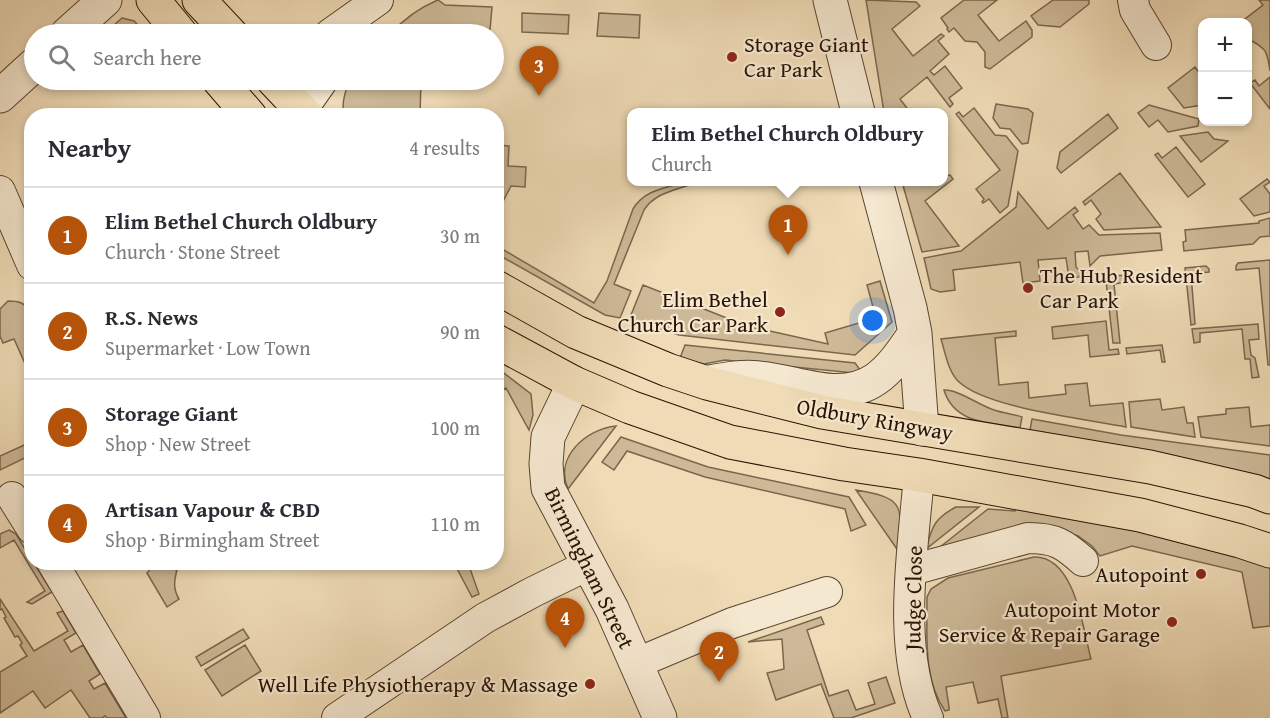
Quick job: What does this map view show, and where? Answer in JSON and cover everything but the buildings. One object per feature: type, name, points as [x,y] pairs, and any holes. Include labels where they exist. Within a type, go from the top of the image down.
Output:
[{"type":"main road","points":[[153,0],[173,24]]},
{"type":"main road","points":[[199,0],[222,24]]},
{"type":"main road","points":[[281,90],[291,108]]},
{"type":"main road","name":"Oldbury Ringway","points":[[504,292],[576,332],[649,362],[707,382],[822,412],[946,438],[1150,467],[1254,490],[1270,497]]},
{"type":"main road","points":[[504,307],[549,332],[565,345],[578,360],[574,383]]},
{"type":"main road","points":[[504,345],[574,383],[630,407],[730,442],[844,464],[1140,514],[1238,540],[1270,551]]},
{"type":"main road","points":[[574,383],[605,366],[626,360],[649,362]]},
{"type":"main road","points":[[919,475],[927,459],[946,438],[956,457],[977,465],[1148,494],[1190,513],[1238,540]]},
{"type":"street","points":[[78,24],[105,0]]},
{"type":"street","points":[[344,24],[379,0]]},
{"type":"street","points":[[362,24],[379,0]]},
{"type":"street","points":[[830,0],[857,108]]},
{"type":"street","points":[[1133,0],[1135,10],[1156,45]]},
{"type":"street","points":[[0,96],[24,73]]},
{"type":"street","points":[[300,108],[315,90]]},
{"type":"street","points":[[877,186],[915,333],[946,438]]},
{"type":"street","points":[[0,191],[24,246]]},
{"type":"street","points":[[707,382],[739,377],[759,378],[784,381],[830,392],[846,390],[864,385],[877,378],[897,359],[915,333]]},
{"type":"street","name":"Birmingham Street","points":[[574,383],[548,437],[546,464],[548,488],[612,609],[660,718]]},
{"type":"street","name":"Judge Close","points":[[919,475],[912,570],[910,650],[914,680],[928,718]]},
{"type":"street","points":[[15,497],[24,514]]},
{"type":"street","points":[[912,570],[1028,538],[1047,538],[1065,544],[1083,561]]},
{"type":"street","points":[[337,718],[485,618],[588,566]]},
{"type":"street","points":[[57,570],[145,718]]},
{"type":"street","points":[[636,663],[732,622],[827,592]]},
{"type":"shaded area","points":[[438,0],[445,5],[492,7],[491,24],[400,24]]},
{"type":"shaded area","points":[[866,0],[916,2],[920,6],[892,29],[913,56],[941,34],[944,36],[938,41],[949,54],[930,71],[934,75],[945,66],[962,88],[949,98],[953,104],[950,107],[927,77],[900,99],[907,108],[883,108]]},
{"type":"shaded area","points":[[964,0],[997,0],[978,15],[999,41],[1026,21],[1032,30],[1032,37],[990,69],[985,67],[985,52],[977,42],[965,41],[954,28],[949,32],[941,18]]},
{"type":"shaded area","points":[[1053,0],[1089,0],[1089,4],[1060,27],[1038,25],[1031,16]]},
{"type":"shaded area","points":[[1259,0],[1270,0],[1270,71],[1265,52],[1252,42],[1252,18],[1246,18],[1263,5]]},
{"type":"shaded area","points":[[522,13],[569,15],[568,34],[522,32]]},
{"type":"shaded area","points":[[599,13],[640,15],[639,38],[597,36]]},
{"type":"shaded area","points":[[122,18],[137,24],[115,24]]},
{"type":"shaded area","points":[[1195,67],[1198,71],[1198,106],[1184,108],[1168,88]]},
{"type":"shaded area","points":[[1270,77],[1270,109],[1252,86],[1252,82],[1255,80],[1259,86]]},
{"type":"shaded area","points":[[346,90],[421,90],[420,108],[343,108]]},
{"type":"shaded area","points":[[996,104],[1028,109],[1033,113],[1028,143],[1022,144],[1010,129],[1000,128],[993,118]]},
{"type":"shaded area","points":[[1149,105],[1198,119],[1198,126],[1168,132],[1158,120],[1149,127],[1138,113]]},
{"type":"shaded area","points":[[974,108],[995,135],[1006,136],[1018,151],[1008,206],[1000,213],[989,199],[982,202],[984,199],[976,189],[1000,170],[956,114],[959,112],[963,117]]},
{"type":"shaded area","points":[[1108,114],[1118,128],[1061,173],[1057,168],[1060,152]]},
{"type":"shaded area","points":[[1208,132],[1214,139],[1228,141],[1201,162],[1180,136]]},
{"type":"shaded area","points":[[504,146],[509,146],[508,166],[526,167],[525,187],[511,186],[504,200]]},
{"type":"shaded area","points":[[1176,147],[1205,184],[1188,197],[1155,155],[1158,153],[1162,158]]},
{"type":"shaded area","points":[[1120,173],[1161,227],[1104,230],[1096,219],[1101,214],[1091,200],[1085,205],[1083,202]]},
{"type":"shaded area","points":[[948,175],[953,179],[948,183]]},
{"type":"shaded area","points":[[1267,179],[1270,182],[1264,186],[1270,194],[1270,212],[1254,216],[1240,199]]},
{"type":"shaded area","points":[[672,186],[686,186],[658,197],[644,210],[614,284],[631,291],[620,318],[605,315],[504,258],[504,250],[594,303],[607,281],[633,209],[643,198]]},
{"type":"shaded area","points":[[903,186],[944,186],[925,201],[959,246],[922,252]]},
{"type":"shaded area","points":[[1018,192],[1048,229],[1075,207],[1078,211],[1073,215],[1083,229],[1089,225],[1099,235],[1160,233],[1162,250],[1100,256],[1090,266],[1088,251],[1075,252],[1076,267],[1082,273],[1079,277],[1069,278],[1066,258],[1038,260],[1040,281],[1023,283],[1020,262],[953,270],[955,290],[940,292],[931,289],[924,258],[961,251],[1016,207]]},
{"type":"shaded area","points":[[1270,218],[1270,236],[1260,237],[1253,244],[1184,251],[1185,230],[1259,223],[1259,221]]},
{"type":"shaded area","points":[[1270,260],[1270,365],[1268,365],[1259,268],[1236,270],[1236,266],[1238,263]]},
{"type":"shaded area","points":[[1206,266],[1209,272],[1191,274],[1195,324],[1191,325],[1185,268]]},
{"type":"shaded area","points":[[1110,276],[1133,276],[1134,281],[1114,284],[1120,343],[1113,343],[1106,281]]},
{"type":"shaded area","points":[[880,281],[892,322],[855,355],[679,335],[629,320],[643,285],[747,326],[828,344],[825,333],[876,318],[867,285]]},
{"type":"shaded area","points":[[8,301],[24,305],[24,361],[14,339],[3,343],[0,336],[0,309]]},
{"type":"shaded area","points":[[1106,321],[1109,350],[1118,349],[1119,354],[1090,357],[1088,335],[1053,339],[1052,327]]},
{"type":"shaded area","points":[[1258,324],[1259,339],[1249,340],[1251,355],[1255,358],[1259,377],[1252,378],[1250,359],[1245,359],[1242,329],[1200,333],[1200,342],[1194,343],[1192,329]]},
{"type":"shaded area","points":[[1016,331],[1016,336],[995,338],[999,385],[1028,382],[1029,398],[1066,394],[1065,385],[1087,383],[1090,406],[1123,403],[1126,427],[1012,405],[971,390],[958,381],[947,361],[941,339]]},
{"type":"shaded area","points":[[685,345],[855,363],[861,371],[854,373],[725,360],[704,364],[680,358]]},
{"type":"shaded area","points":[[1162,345],[1165,362],[1162,362],[1160,350],[1127,354],[1126,348]]},
{"type":"shaded area","points":[[504,373],[531,394],[533,415],[529,430],[506,388],[504,389]]},
{"type":"shaded area","points":[[944,390],[955,392],[994,410],[1022,417],[1020,428],[986,423],[965,416],[956,410]]},
{"type":"shaded area","points":[[1160,399],[1162,410],[1184,407],[1187,423],[1193,423],[1195,437],[1131,427],[1129,402]]},
{"type":"shaded area","points":[[1249,407],[1251,427],[1270,425],[1270,446],[1201,437],[1198,417],[1226,414],[1226,409]]},
{"type":"shaded area","points":[[1032,419],[1121,435],[1270,455],[1270,483],[1160,453],[1030,430]]},
{"type":"shaded area","points":[[616,426],[568,489],[565,466],[569,456],[584,439],[605,428]]},
{"type":"shaded area","points":[[621,437],[708,467],[849,497],[866,525],[851,531],[845,509],[705,477],[627,451],[614,470],[602,462]]},
{"type":"shaded area","points":[[24,445],[24,458],[0,470],[0,456]]},
{"type":"shaded area","points":[[856,490],[884,496],[897,506],[900,514],[899,552]]},
{"type":"shaded area","points":[[1017,504],[1108,523],[1270,565],[1270,626],[1253,628],[1242,572],[1132,546],[1100,556],[1092,546],[1078,536],[1056,529],[935,551],[988,509],[1015,511]]},
{"type":"shaded area","points":[[956,507],[979,507],[926,549],[935,524],[943,515]]},
{"type":"shaded area","points":[[9,530],[16,534],[24,547],[24,556],[14,540],[0,548],[0,534]]},
{"type":"shaded area","points":[[1034,557],[1048,560],[1059,568],[1068,581],[1075,596],[1091,659],[1001,676],[1008,718],[1002,718],[998,699],[978,703],[973,682],[946,687],[949,710],[945,711],[933,685],[928,656],[927,597],[931,589],[948,578]]},
{"type":"shaded area","points":[[32,570],[38,570],[52,592],[32,604],[27,602],[45,591]]},
{"type":"shaded area","points":[[150,570],[177,570],[175,585],[179,599],[167,607],[147,573]]},
{"type":"shaded area","points":[[458,570],[470,570],[479,594],[472,597]]},
{"type":"shaded area","points":[[0,599],[34,651],[68,631],[57,613],[63,611],[76,633],[64,640],[71,652],[83,645],[100,674],[89,681],[94,689],[105,683],[126,718],[107,718],[105,716],[90,718],[71,690],[45,708],[33,691],[0,713],[0,672],[27,656],[20,645],[22,643],[18,636],[15,637],[4,618],[6,617],[2,609],[0,610]]},
{"type":"shaded area","points":[[821,617],[824,624],[807,630],[829,696],[848,690],[856,710],[875,704],[868,683],[886,677],[895,703],[851,718],[834,718],[821,684],[776,700],[767,673],[784,669],[782,639],[748,642]]},
{"type":"shaded area","points":[[243,629],[249,638],[201,666],[196,657]]},
{"type":"shaded area","points":[[245,645],[261,671],[222,696],[205,670]]},
{"type":"place","name":"Storage Giant Car Park","points":[[732,57]]},
{"type":"place","name":"Storage Giant","points":[[539,96]]},
{"type":"place","name":"Elim Bethel Church Oldbury","points":[[788,255]]},
{"type":"place","name":"The Hub Resident Car Park","points":[[1028,288]]},
{"type":"place","name":"Elim Bethel Church Car Park","points":[[780,312]]},
{"type":"place","name":"Autopoint","points":[[1201,574]]},
{"type":"place","name":"Autopoint Motor Service & Repair Garage","points":[[1172,622]]},
{"type":"place","name":"Artisan Vapour & CBD","points":[[565,648]]},
{"type":"place","name":"R.S. News","points":[[719,682]]},
{"type":"place","name":"Well Life Physiotherapy & Massage","points":[[590,684]]}]
